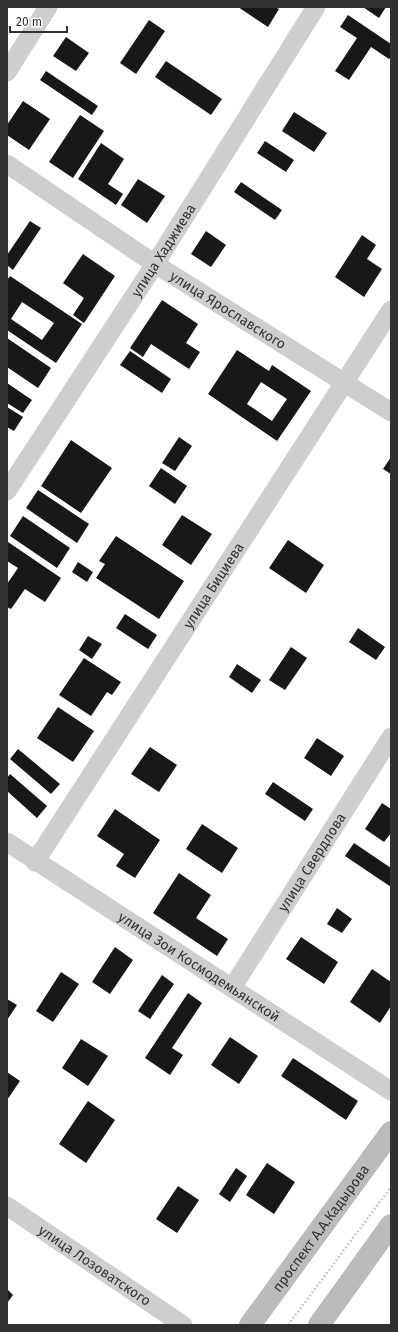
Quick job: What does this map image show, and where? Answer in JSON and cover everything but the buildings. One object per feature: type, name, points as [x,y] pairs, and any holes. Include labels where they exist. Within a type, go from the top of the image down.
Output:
[{"type":"street","points":[[7,72],[48,7]]},
{"type":"street","name":"улица Хаджиева","points":[[7,491],[155,264],[316,7]]},
{"type":"street","name":"улица Ярославского","points":[[7,164],[155,264],[391,412]]},
{"type":"street","name":"улица Бициева","points":[[35,862],[391,310]]},
{"type":"street","name":"улица Свердлова","points":[[232,988],[391,737]]},
{"type":"street","name":"улица Зои Космодемьянской","points":[[7,842],[35,862],[391,1091]]},
{"type":"street","name":"проспект А.А.Кадырова","points":[[250,1325],[391,1132]]},
{"type":"street","name":"улица Лозоватского","points":[[7,1206],[183,1325]]},
{"type":"street","points":[[320,1325],[391,1225]]},
{"type":"path","points":[[288,1325],[391,1187]]}]
